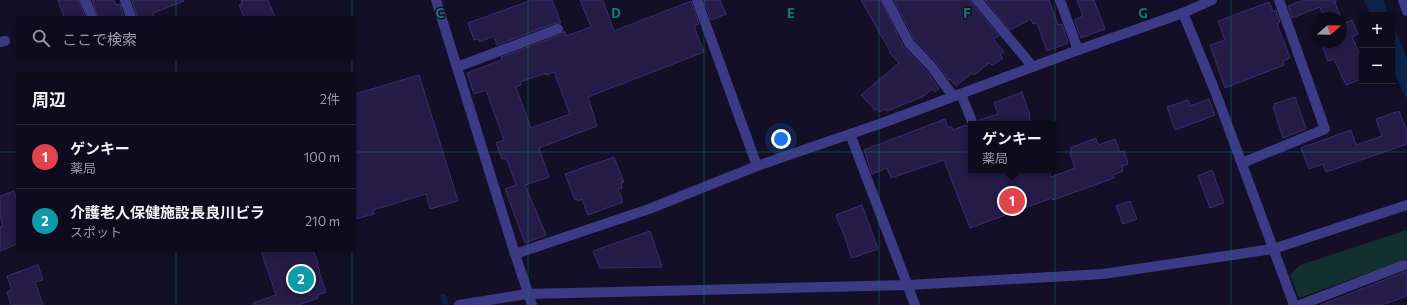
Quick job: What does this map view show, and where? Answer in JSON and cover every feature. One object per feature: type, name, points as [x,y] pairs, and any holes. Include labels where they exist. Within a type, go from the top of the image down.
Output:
[{"type":"street","points":[[85,0],[92,16]]},
{"type":"street","points":[[125,0],[131,16]]},
{"type":"street","points":[[436,0],[527,294],[532,305]]},
{"type":"street","points":[[697,0],[757,166]]},
{"type":"street","points":[[887,0],[909,43],[957,95],[971,121]]},
{"type":"street","points":[[977,0],[1033,67]]},
{"type":"street","points":[[1060,0],[1078,50]]},
{"type":"street","points":[[515,254],[649,209],[757,166],[850,134],[1183,13],[1212,0]]},
{"type":"street","points":[[1242,163],[1325,129],[1279,0]]},
{"type":"street","points":[[1403,0],[1407,11]]},
{"type":"street","points":[[1183,13],[1215,91],[1294,305]]},
{"type":"street","points":[[457,67],[558,28]]},
{"type":"street","points":[[850,134],[915,305]]},
{"type":"street","points":[[459,305],[527,294],[908,285],[1103,274],[1273,249],[1407,205]]},
{"type":"street","points":[[1300,305],[1404,265]]},
{"type":"green space","points":[[1407,230],[1407,259],[1299,298],[1290,275],[1300,265]]},
{"type":"water","points":[[1364,0],[1383,0],[1388,12],[1370,12]]},
{"type":"water","points":[[1395,29],[1407,58],[1407,101],[1395,73]]},
{"type":"building","points":[[58,0],[79,0],[85,16],[64,16]]},
{"type":"building","points":[[92,0],[114,0],[116,5],[120,4],[124,16],[98,16]]},
{"type":"building","points":[[132,0],[184,1],[153,13],[154,16],[137,16]]},
{"type":"building","points":[[241,0],[268,0],[275,16],[244,16],[239,5],[242,4]]},
{"type":"building","points":[[532,0],[552,0],[561,23],[556,23],[497,45],[494,36],[479,42],[478,39],[474,40],[468,23]]},
{"type":"building","points":[[580,0],[603,0],[614,31],[691,1],[699,24],[694,26],[704,52],[588,97],[597,126],[539,148],[549,177],[525,185],[546,235],[525,243],[505,189],[516,185],[507,160],[505,158],[502,159],[496,143],[504,140],[486,90],[474,94],[467,73],[502,60],[501,57],[560,35],[564,31],[566,36],[591,27]],"holes":[[[554,72],[570,114],[531,128],[516,87],[521,85],[520,82],[546,73],[546,75]]]},
{"type":"building","points":[[704,0],[720,0],[726,14],[711,20]]},
{"type":"building","points":[[861,0],[881,0],[903,46],[926,70],[939,89],[935,92],[932,89],[924,96],[887,111],[884,109],[880,112],[877,109],[875,110],[861,95],[899,63],[889,52],[890,51]]},
{"type":"building","points":[[894,0],[971,0],[972,4],[999,36],[993,39],[1004,52],[1000,55],[1003,58],[992,66],[989,63],[974,75],[972,73],[956,86],[950,79],[949,80],[936,62],[914,39]]},
{"type":"building","points":[[985,0],[1049,0],[1058,25],[1062,24],[1068,43],[1047,51],[1037,23],[1033,24],[1031,19],[1010,30]]},
{"type":"building","points":[[1077,0],[1094,0],[1105,29],[1081,38],[1074,20],[1083,16]]},
{"type":"building","points":[[1304,0],[1336,0],[1332,3],[1335,2],[1339,12],[1322,12],[1320,7],[1292,18],[1288,6]]},
{"type":"building","points":[[1269,2],[1273,12],[1276,10],[1280,22],[1277,24],[1290,58],[1283,61],[1284,65],[1225,88],[1210,45],[1225,40],[1218,21]]},
{"type":"building","points":[[1352,20],[1358,34],[1352,37],[1359,52],[1359,80],[1346,85],[1334,59],[1328,61],[1323,48],[1347,48],[1347,22]]},
{"type":"building","points":[[419,75],[458,201],[430,209],[426,194],[373,210],[374,214],[356,219],[356,94]]},
{"type":"building","points":[[1022,92],[1030,121],[979,121],[998,114],[994,103]]},
{"type":"building","points":[[1295,97],[1306,129],[1283,138],[1273,107],[1275,106],[1274,104]]},
{"type":"building","points":[[1209,99],[1215,115],[1175,130],[1167,107],[1188,100],[1190,106]]},
{"type":"building","points":[[1399,111],[1407,131],[1407,144],[1326,172],[1323,164],[1309,169],[1301,148],[1351,130],[1356,145],[1382,136],[1376,119]]},
{"type":"building","points":[[945,119],[948,128],[951,126],[953,130],[966,125],[968,127],[968,173],[1049,173],[1051,177],[1075,168],[1070,153],[1072,153],[1070,148],[1096,138],[1098,145],[1115,139],[1120,152],[1124,151],[1128,164],[1122,166],[1123,171],[1113,175],[1114,178],[1053,200],[1052,198],[970,228],[944,160],[891,178],[887,168],[872,174],[864,150]]},
{"type":"building","points":[[614,157],[624,182],[621,183],[622,188],[618,189],[623,202],[588,215],[582,199],[578,201],[577,199],[575,200],[565,174]]},
{"type":"building","points":[[1212,170],[1224,203],[1210,208],[1198,176]]},
{"type":"building","points":[[14,191],[16,198],[16,244],[0,251],[0,227],[3,226],[0,216],[0,196]]},
{"type":"building","points":[[1130,201],[1137,219],[1123,224],[1116,206]]},
{"type":"building","points":[[862,205],[878,249],[852,258],[836,215]]},
{"type":"building","points":[[650,231],[662,267],[600,268],[593,251]]},
{"type":"building","points":[[261,252],[313,252],[326,292],[317,295],[318,298],[299,305],[253,305],[253,303],[276,295]]},
{"type":"building","points":[[38,265],[43,280],[35,282],[43,305],[11,305],[7,292],[12,290],[7,276]]},
{"type":"building","points":[[1407,271],[1407,296],[1382,305],[1321,305]]},
{"type":"waterway","points":[[443,296],[446,305]]},
{"type":"place","name":"ゲンキー","points":[[1012,201]]},
{"type":"place","name":"介護老人保健施設長良川ビラ","points":[[301,279]]}]
